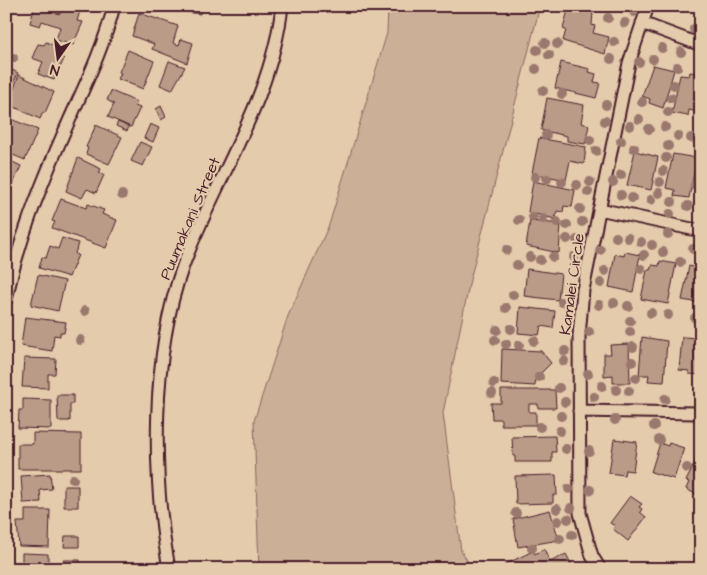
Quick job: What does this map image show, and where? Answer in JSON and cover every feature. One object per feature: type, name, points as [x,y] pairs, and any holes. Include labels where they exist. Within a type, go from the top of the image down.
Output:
[{"type":"street","points":[[6,300],[27,221],[96,62],[114,6]]},
{"type":"street","name":"Puumakani Street","points":[[169,569],[159,475],[159,382],[166,326],[183,266],[258,101],[275,50],[282,6]]},
{"type":"street","name":"Kamalei Circle","points":[[600,569],[590,550],[580,513],[579,336],[583,290],[629,63],[648,6]]},
{"type":"street","points":[[642,23],[701,46]]},
{"type":"street","points":[[599,209],[701,232]]},
{"type":"street","points":[[579,411],[696,413]]},
{"type":"shaded area","points":[[388,6],[540,6],[470,280],[443,413],[461,551],[473,569],[259,569],[254,421],[288,316],[329,225],[387,33]]},
{"type":"building","points":[[35,6],[45,6],[44,9],[60,14],[62,6],[80,11],[77,21],[83,22],[73,45],[56,40],[60,27],[42,21],[40,26],[30,23]]},
{"type":"building","points":[[180,6],[201,6],[200,14],[179,11]]},
{"type":"building","points":[[569,6],[593,12],[592,25],[595,26],[593,33],[609,37],[605,54],[563,41],[566,30],[563,29]]},
{"type":"building","points":[[604,6],[623,6],[621,12]]},
{"type":"building","points":[[139,13],[178,26],[173,43],[179,45],[181,39],[193,43],[187,63],[152,49],[154,44],[132,36]]},
{"type":"building","points":[[6,14],[12,16],[6,31]]},
{"type":"building","points":[[46,42],[62,49],[60,55],[64,59],[54,80],[38,74],[43,62],[32,58],[38,44],[44,45]]},
{"type":"building","points":[[128,50],[154,61],[143,89],[118,79]]},
{"type":"building","points":[[169,61],[185,67],[172,90],[160,85]]},
{"type":"building","points":[[561,62],[590,69],[589,72],[596,74],[594,82],[600,83],[596,98],[555,88]]},
{"type":"building","points":[[653,65],[674,70],[663,108],[649,103],[650,99],[642,96]]},
{"type":"building","points":[[10,69],[18,73],[6,100],[6,77]]},
{"type":"building","points":[[690,72],[701,74],[701,98],[698,112],[689,110],[688,116],[672,113],[680,75],[689,76]]},
{"type":"building","points":[[19,75],[54,92],[45,113],[43,112],[40,119],[8,104]]},
{"type":"building","points":[[111,91],[137,102],[135,106],[140,108],[131,127],[108,117],[114,104],[107,100]]},
{"type":"building","points":[[547,98],[584,105],[581,123],[589,125],[585,144],[567,141],[567,136],[541,130]]},
{"type":"building","points":[[161,106],[166,117],[161,120],[156,109]]},
{"type":"building","points":[[6,117],[38,130],[25,160],[6,152]]},
{"type":"building","points":[[118,122],[129,127],[127,131],[116,126]]},
{"type":"building","points":[[150,124],[159,128],[153,142],[144,138]]},
{"type":"building","points":[[96,125],[122,137],[109,164],[86,154],[88,148],[86,147]]},
{"type":"building","points":[[539,138],[586,147],[584,164],[570,161],[566,180],[532,173]]},
{"type":"building","points":[[140,142],[152,147],[143,166],[131,161]]},
{"type":"building","points":[[635,151],[658,157],[651,190],[627,185]]},
{"type":"building","points":[[673,154],[697,158],[689,198],[674,196],[675,190],[666,188]]},
{"type":"building","points":[[78,158],[101,169],[99,173],[104,175],[96,193],[87,189],[82,198],[66,191]]},
{"type":"building","points":[[6,159],[21,166],[9,193],[6,192]]},
{"type":"building","points":[[533,181],[575,190],[572,207],[564,206],[563,212],[557,211],[555,219],[528,212]]},
{"type":"building","points":[[61,199],[86,208],[88,204],[104,210],[102,214],[117,220],[106,248],[52,228],[55,222],[52,221]]},
{"type":"building","points":[[530,221],[561,224],[559,253],[526,246]]},
{"type":"building","points":[[62,238],[78,243],[75,254],[78,255],[69,277],[39,268],[42,257],[46,258],[50,246],[58,249]]},
{"type":"building","points":[[625,252],[640,255],[633,292],[609,287],[615,254],[624,256]]},
{"type":"building","points":[[660,261],[676,264],[668,304],[641,299],[647,270],[650,270],[652,265],[659,266]]},
{"type":"building","points":[[689,266],[701,269],[701,303],[682,300]]},
{"type":"building","points":[[527,269],[561,274],[558,300],[524,296]]},
{"type":"building","points":[[38,275],[65,281],[58,311],[31,305]]},
{"type":"building","points":[[520,307],[555,311],[553,328],[541,326],[539,335],[518,333]]},
{"type":"building","points":[[25,317],[66,322],[64,333],[60,332],[60,336],[54,335],[52,351],[21,346]]},
{"type":"building","points":[[642,337],[667,341],[664,382],[648,381],[649,375],[639,375]]},
{"type":"building","points":[[682,337],[701,338],[701,375],[689,374],[689,371],[679,370]]},
{"type":"building","points":[[629,344],[630,383],[613,383],[613,375],[604,376],[604,354],[611,354],[610,345]]},
{"type":"building","points":[[502,349],[541,351],[551,363],[539,375],[536,375],[535,386],[501,384]]},
{"type":"building","points":[[24,358],[56,359],[55,374],[48,374],[48,388],[22,387]]},
{"type":"building","points":[[501,390],[555,390],[556,408],[538,408],[538,404],[529,404],[529,412],[536,412],[536,425],[501,425],[501,419],[492,419],[491,403],[501,403]]},
{"type":"building","points":[[57,395],[73,395],[73,404],[70,404],[70,421],[58,421]]},
{"type":"building","points":[[23,399],[51,400],[51,429],[18,428],[19,410],[23,410]]},
{"type":"building","points":[[33,433],[81,434],[81,469],[18,469],[18,444],[33,444]]},
{"type":"building","points":[[555,436],[556,452],[552,452],[552,462],[515,462],[512,437]]},
{"type":"building","points":[[614,439],[637,442],[633,471],[625,470],[624,475],[609,473]]},
{"type":"building","points":[[660,443],[668,446],[669,443],[684,448],[674,479],[651,472]]},
{"type":"building","points":[[701,451],[701,497],[686,489],[689,482],[686,481]]},
{"type":"building","points":[[50,474],[52,489],[40,490],[41,502],[23,503],[21,476]]},
{"type":"building","points":[[556,475],[557,495],[553,495],[553,503],[516,504],[515,476]]},
{"type":"building","points":[[64,486],[78,486],[78,507],[64,507]]},
{"type":"building","points":[[630,496],[642,504],[639,507],[642,509],[640,512],[646,517],[628,541],[613,529],[615,526],[610,523]]},
{"type":"building","points":[[25,510],[50,510],[49,547],[19,546],[17,522],[25,522]]},
{"type":"building","points":[[550,510],[559,540],[518,547],[513,519]]},
{"type":"building","points":[[65,536],[79,536],[79,547],[64,547]]},
{"type":"building","points":[[544,549],[550,562],[566,554],[574,569],[506,569],[504,565],[533,551],[535,554]]},
{"type":"building","points":[[22,553],[48,554],[48,569],[22,569]]},
{"type":"building","points":[[63,560],[80,560],[80,569],[63,569]]}]
